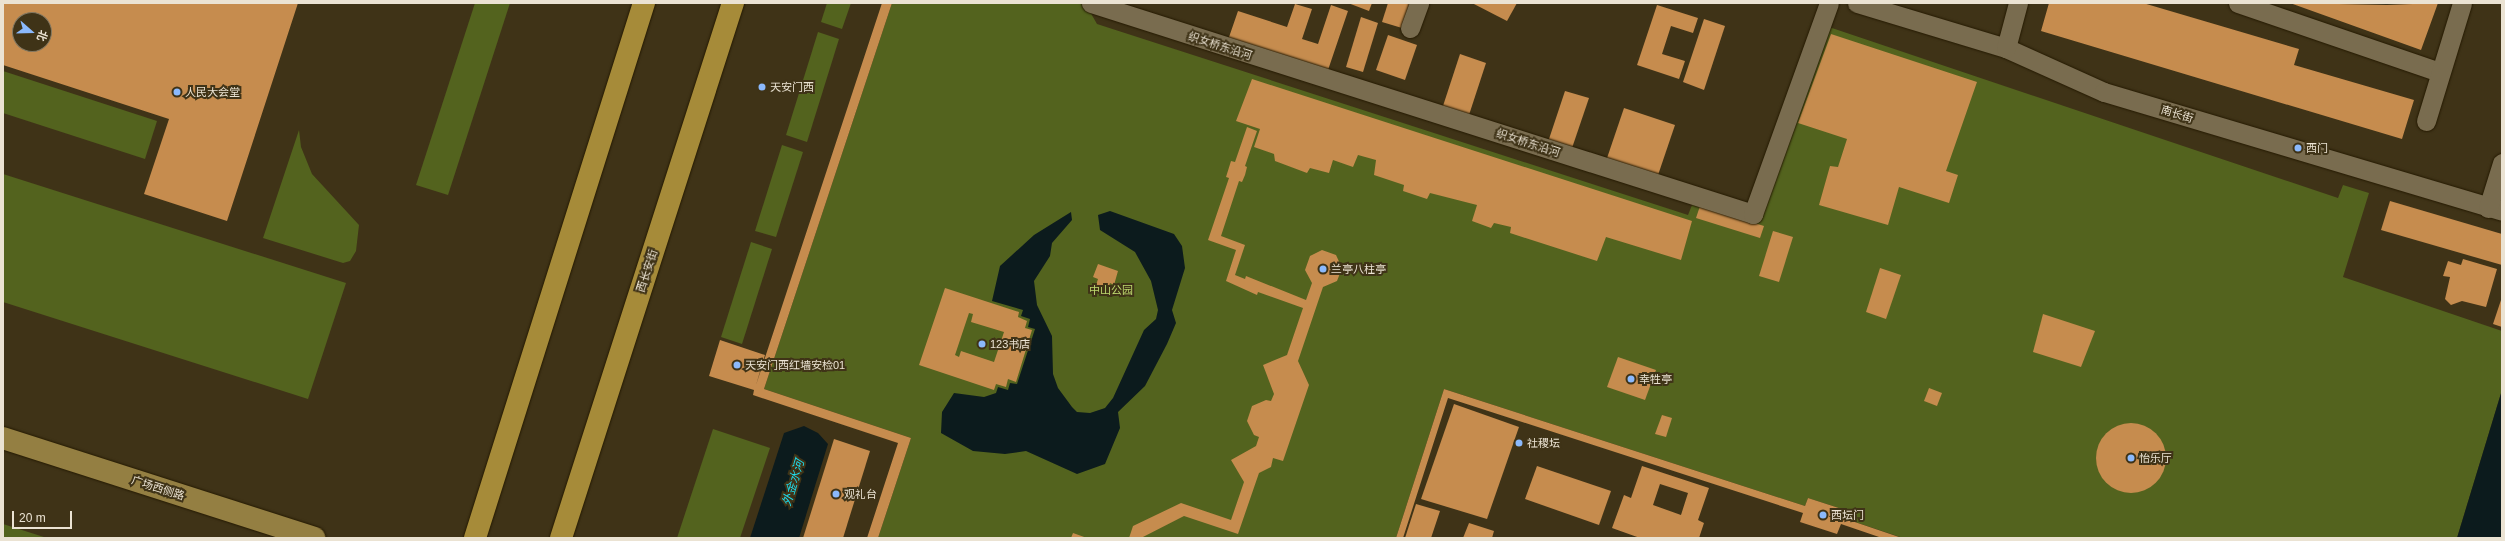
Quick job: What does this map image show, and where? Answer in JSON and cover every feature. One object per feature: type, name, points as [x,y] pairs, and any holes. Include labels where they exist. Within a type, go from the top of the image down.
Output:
[{"type":"highway","points":[[475,538],[644,3]]},
{"type":"highway","name":"西长安街","points":[[562,538],[733,3]]},
{"type":"main road","name":"广场西侧路","points":[[3,438],[314,538]]},
{"type":"street","name":"织女桥东沿河","points":[[1091,3],[1753,214],[1829,3]]},
{"type":"street","points":[[1410,28],[1419,3]]},
{"type":"street","name":"南长街","points":[[1857,3],[2006,48],[2104,92],[2495,209]]},
{"type":"street","points":[[2006,48],[2018,3]]},
{"type":"street","points":[[2238,3],[2264,7],[2440,72]]},
{"type":"street","points":[[2426,120],[2462,3]]},
{"type":"street","points":[[2495,209],[2502,163]]},
{"type":"green space","points":[[475,3],[510,3],[448,195],[416,185]]},
{"type":"green space","points":[[827,3],[851,3],[842,29],[821,22]]},
{"type":"green space","name":"中山公园","points":[[892,3],[1085,3],[1097,24],[1688,215],[1694,200],[1759,220],[1826,26],[2338,198],[2343,185],[2369,193],[2343,277],[2502,331],[2502,390],[2457,538],[1903,538],[1843,518],[1845,510],[1808,498],[1805,506],[1444,389],[1396,538],[878,538],[911,438],[764,389]]},
{"type":"green space","points":[[818,32],[839,39],[807,142],[786,135]]},
{"type":"green space","points":[[3,71],[157,121],[145,159],[3,113]]},
{"type":"green space","points":[[299,130],[301,147],[312,174],[359,225],[356,251],[350,261],[343,263],[263,238]]},
{"type":"green space","points":[[782,145],[803,152],[776,237],[755,231]]},
{"type":"green space","points":[[3,174],[346,283],[308,399],[3,302]]},
{"type":"green space","points":[[751,242],[772,249],[742,344],[721,337]]},
{"type":"green space","points":[[713,429],[770,448],[740,538],[677,538]]},
{"type":"green space","points":[[3,524],[47,538],[3,538]]},
{"type":"water","points":[[1110,211],[1174,234],[1182,246],[1185,268],[1172,310],[1176,323],[1145,386],[1118,412],[1120,428],[1105,464],[1077,474],[1026,451],[1005,454],[973,451],[941,433],[942,412],[954,393],[984,397],[996,393],[998,387],[1008,390],[1010,383],[1017,384],[1035,329],[1028,327],[1030,319],[1021,316],[1023,310],[992,301],[1000,266],[1034,235],[1071,212],[1072,220],[1052,243],[1050,256],[1034,281],[1037,305],[1052,336],[1053,374],[1058,388],[1072,407],[1077,412],[1090,413],[1105,408],[1113,398],[1144,330],[1156,319],[1158,310],[1151,281],[1135,252],[1100,230],[1098,215]]},
{"type":"water","points":[[2502,390],[2502,538],[2457,538]]},
{"type":"water","name":"外金水河","points":[[804,426],[818,433],[828,444],[799,538],[750,538],[784,433]]},
{"type":"building","name":"人民大会堂","points":[[3,3],[298,3],[227,221],[144,194],[169,119],[3,65]]},
{"type":"building","points":[[882,3],[892,3],[764,389],[911,438],[878,538],[867,538],[898,443],[753,395],[754,390],[709,376],[720,340],[765,355],[756,385]]},
{"type":"building","points":[[1348,3],[1372,3],[1369,11]]},
{"type":"building","points":[[1388,3],[1410,3],[1402,28],[1382,22]]},
{"type":"building","points":[[1472,3],[1517,3],[1507,21]]},
{"type":"building","points":[[2049,3],[2143,3],[2299,49],[2294,65],[2414,100],[2402,139],[2041,31]]},
{"type":"building","points":[[2290,3],[2387,5],[2438,3],[2421,50]]},
{"type":"building","points":[[1295,4],[1312,9],[1302,39],[1318,44],[1331,5],[1348,11],[1327,73],[1228,40],[1238,11],[1287,27]]},
{"type":"building","points":[[1657,5],[1698,18],[1693,33],[1671,26],[1662,54],[1685,61],[1679,79],[1637,65]]},
{"type":"building","points":[[1361,17],[1378,23],[1363,72],[1346,67]]},
{"type":"building","points":[[1704,19],[1725,26],[1704,90],[1683,82]]},
{"type":"building","points":[[1831,34],[1977,82],[1946,171],[1958,175],[1949,203],[1899,187],[1888,225],[1819,205],[1830,166],[1838,167],[1847,139],[1798,123]]},
{"type":"building","points":[[1388,35],[1417,45],[1405,80],[1376,70]]},
{"type":"building","points":[[1460,54],[1486,63],[1468,118],[1442,109]]},
{"type":"building","points":[[1252,79],[1692,221],[1681,260],[1606,237],[1597,261],[1510,233],[1511,227],[1494,223],[1491,228],[1472,221],[1477,205],[1430,193],[1427,199],[1403,191],[1404,185],[1374,175],[1376,160],[1358,155],[1353,167],[1333,160],[1329,173],[1310,168],[1307,173],[1275,161],[1274,154],[1254,147],[1260,129],[1236,121]]},
{"type":"building","points":[[1565,91],[1589,98],[1571,151],[1548,142]]},
{"type":"building","points":[[1624,108],[1675,125],[1656,181],[1605,164]]},
{"type":"building","points":[[1247,127],[1257,131],[1245,166],[1247,167],[1245,175],[1242,182],[1239,181],[1221,236],[1245,245],[1235,275],[1245,279],[1246,276],[1306,300],[1312,283],[1305,270],[1310,256],[1322,250],[1336,255],[1342,268],[1337,281],[1323,287],[1298,361],[1309,385],[1283,461],[1273,458],[1271,467],[1259,473],[1238,534],[1184,516],[1141,538],[1129,538],[1133,526],[1181,503],[1231,520],[1244,482],[1231,460],[1256,446],[1259,437],[1254,435],[1247,421],[1252,406],[1266,400],[1271,401],[1274,394],[1263,365],[1287,355],[1303,308],[1258,292],[1257,295],[1226,281],[1236,250],[1208,240],[1229,178],[1226,177],[1231,161],[1235,162]]},
{"type":"building","points":[[2390,201],[2502,234],[2502,265],[2381,230]]},
{"type":"building","points":[[1700,206],[1764,226],[1760,238],[1696,218]]},
{"type":"building","points":[[1773,231],[1793,237],[1779,282],[1759,276]]},
{"type":"building","points":[[2463,259],[2497,269],[2486,307],[2462,301],[2451,305],[2445,299],[2450,277],[2443,276],[2448,261],[2461,265]]},
{"type":"building","points":[[1098,264],[1118,271],[1114,285],[1110,283],[1108,289],[1096,285],[1098,279],[1093,277]]},
{"type":"building","points":[[1880,268],[1901,275],[1886,319],[1866,312]]},
{"type":"building","points":[[945,288],[1019,312],[1018,317],[1027,321],[1025,328],[1032,330],[1016,382],[1008,379],[1006,387],[996,384],[994,390],[919,365]],"holes":[[[969,313],[973,314],[971,322],[1004,332],[994,362],[961,351],[959,357],[955,355]]]},
{"type":"building","points":[[2502,297],[2502,327],[2493,324]]},
{"type":"building","points":[[2043,314],[2095,331],[2081,367],[2033,352]]},
{"type":"building","name":"幸牲亭","points":[[1618,357],[1656,370],[1645,400],[1607,387]]},
{"type":"building","points":[[1929,388],[1942,393],[1937,406],[1924,401]]},
{"type":"building","points":[[1444,389],[1805,506],[1808,498],[1845,510],[1843,518],[1902,538],[1882,538],[1841,524],[1837,534],[1800,522],[1803,513],[1448,398],[1403,538],[1396,538]]},
{"type":"building","points":[[1454,404],[1519,427],[1487,519],[1421,499]]},
{"type":"building","points":[[1662,415],[1672,418],[1666,437],[1655,434]]},
{"type":"building","name":"怡乐厅","points":[[2131,423],[2144,426],[2156,433],[2163,445],[2166,458],[2163,471],[2156,483],[2144,490],[2131,493],[2118,490],[2106,483],[2099,471],[2096,458],[2099,445],[2106,433],[2118,426]]},
{"type":"building","name":"观礼台","points":[[834,439],[870,451],[843,538],[803,538]]},
{"type":"building","points":[[1537,466],[1611,491],[1599,525],[1525,499]]},
{"type":"building","points":[[1642,466],[1709,488],[1698,520],[1704,523],[1699,538],[1640,538],[1612,528],[1624,495],[1631,498]],"holes":[[[1660,484],[1688,493],[1681,515],[1653,505]]]},
{"type":"building","points":[[1416,504],[1440,511],[1431,538],[1405,538]]},
{"type":"building","points":[[1469,523],[1494,531],[1492,538],[1463,538]]},
{"type":"building","points":[[1073,533],[1087,538],[1071,538]]},
{"type":"place","name":"天安门西","points":[[762,87]]},
{"type":"place","name":"人民大会堂","points":[[177,92]]},
{"type":"place","name":"西门","points":[[2298,148]]},
{"type":"place","name":"兰亭八柱亭","points":[[1323,269]]},
{"type":"place","name":"123书店","points":[[982,344]]},
{"type":"place","name":"天安门西红墙安检01","points":[[737,365]]},
{"type":"place","name":"幸牲亭","points":[[1631,379]]},
{"type":"place","name":"社稷坛","points":[[1519,443]]},
{"type":"place","name":"怡乐厅","points":[[2131,458]]},
{"type":"place","name":"观礼台","points":[[836,494]]},
{"type":"place","name":"西坛门","points":[[1823,515]]}]
